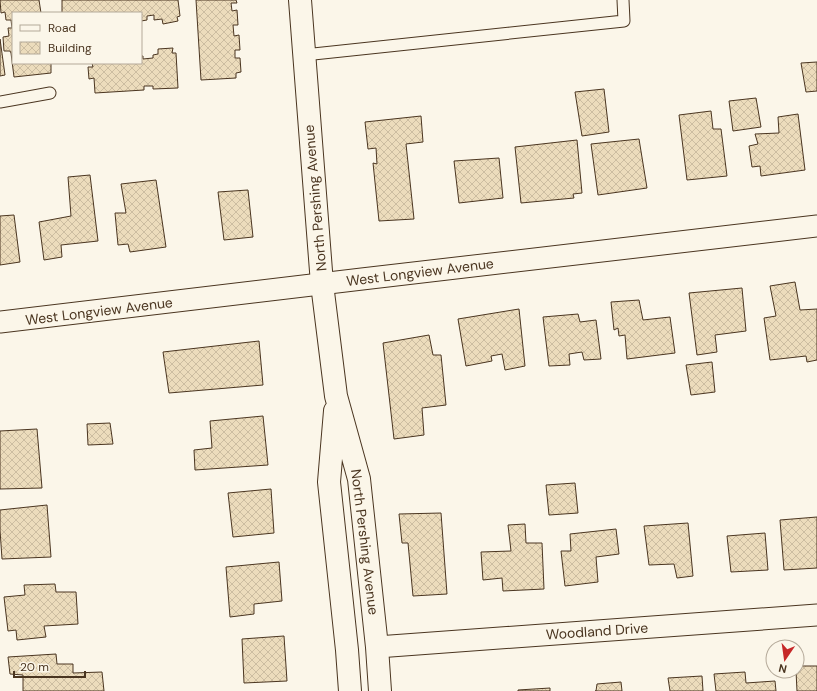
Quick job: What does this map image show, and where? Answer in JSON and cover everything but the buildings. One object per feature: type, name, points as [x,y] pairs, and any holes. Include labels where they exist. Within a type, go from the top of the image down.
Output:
[{"type":"main road","name":"North Pershing Avenue","points":[[300,0],[322,284],[336,396],[359,479],[377,647],[380,691]]},
{"type":"main road","name":"North Pershing Avenue","points":[[336,396],[329,482],[350,691]]},
{"type":"street","name":"West Longview Avenue","points":[[0,322],[817,226]]},
{"type":"street","name":"Woodland Drive","points":[[377,647],[817,615]]},
{"type":"lane","points":[[304,55],[624,21],[623,0]]},
{"type":"lane","points":[[0,102],[50,93]]}]
